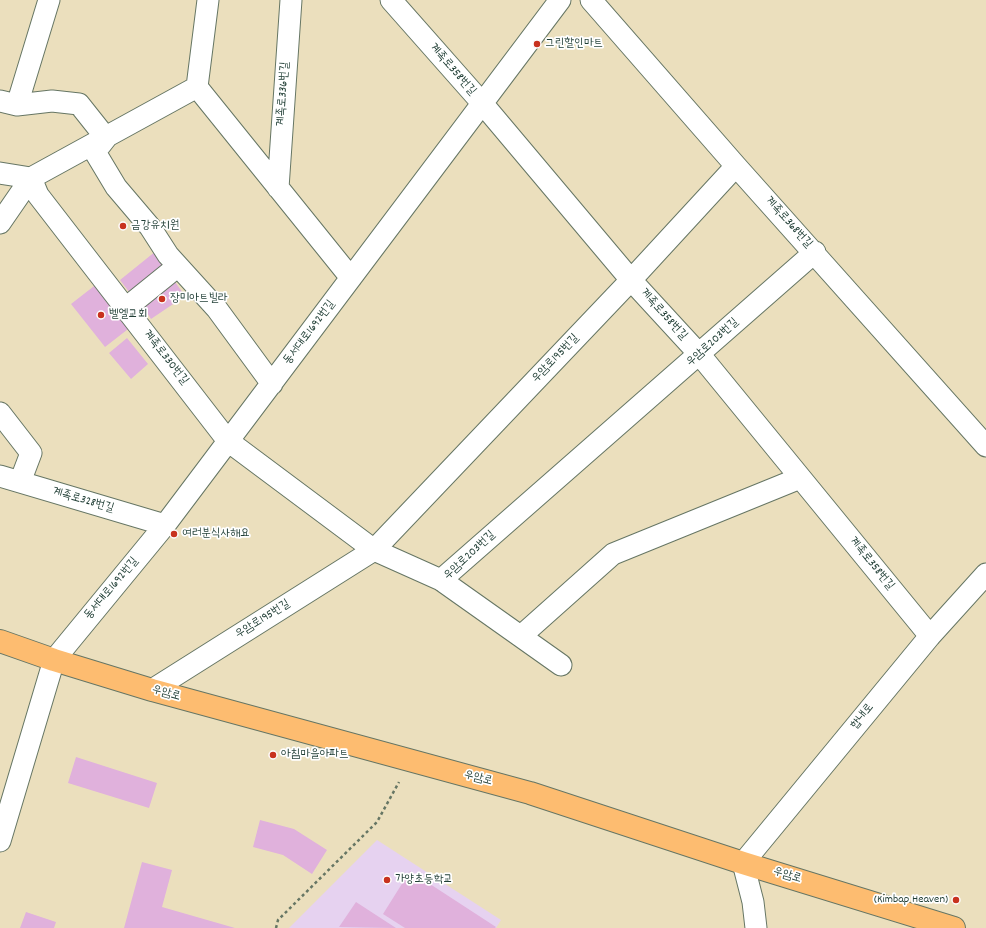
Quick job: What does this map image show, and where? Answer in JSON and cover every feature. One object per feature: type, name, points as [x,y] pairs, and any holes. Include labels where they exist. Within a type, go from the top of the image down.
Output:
[{"type":"main road","name":"우암로","points":[[0,641],[54,660],[152,690],[530,793],[742,863],[954,928]]},
{"type":"street","points":[[48,0],[8,103],[52,101],[79,104],[106,138]]},
{"type":"street","points":[[208,0],[197,87],[351,278]]},
{"type":"street","name":"계족로336번길","points":[[278,188],[291,0]]},
{"type":"street","name":"계족로358번길","points":[[391,0],[632,280],[700,355],[930,636]]},
{"type":"street","name":"동서대로1692번길","points":[[54,660],[165,525],[560,0]]},
{"type":"street","name":"계족로368번길","points":[[591,0],[736,166],[986,446]]},
{"type":"street","points":[[0,223],[31,178],[197,87]]},
{"type":"street","points":[[106,138],[95,152],[116,188],[150,227],[168,255],[217,309],[272,384]]},
{"type":"street","name":"우암로195번길","points":[[152,690],[374,550],[632,280],[736,166]]},
{"type":"street","points":[[0,172],[31,178]]},
{"type":"street","name":"계족로330번길","points":[[31,178],[38,195],[228,441]]},
{"type":"street","name":"우암로203번길","points":[[521,636],[441,580],[700,355],[814,252]]},
{"type":"street","points":[[126,308],[178,266]]},
{"type":"street","points":[[0,413],[31,453],[20,482]]},
{"type":"street","points":[[228,441],[374,550],[441,580]]},
{"type":"street","name":"계족로328번길","points":[[0,476],[165,525]]},
{"type":"street","points":[[561,665],[521,636],[612,554],[800,478]]},
{"type":"street","name":"합내로","points":[[742,863],[930,636],[986,574]]},
{"type":"street","points":[[0,841],[54,660]]},
{"type":"street","points":[[742,863],[753,902],[756,928]]},
{"type":"path","points":[[276,928],[278,920],[377,822],[399,782]]},
{"type":"shaded area","name":"가양초등학교","points":[[377,840],[501,920],[496,928],[289,928]]},
{"type":"building","points":[[156,251],[170,268],[133,297],[120,280]]},
{"type":"building","name":"장미아트빌라","points":[[173,279],[185,296],[151,319],[140,302]]},
{"type":"building","name":"벨엘교회","points":[[98,283],[132,326],[105,347],[71,304]]},
{"type":"building","points":[[127,338],[148,364],[131,379],[109,353]]},
{"type":"building","points":[[76,757],[157,783],[149,808],[68,783]]},
{"type":"building","points":[[260,820],[294,829],[327,850],[312,874],[283,855],[253,847]]},
{"type":"building","points":[[142,862],[172,870],[162,907],[235,928],[124,928]]},
{"type":"building","points":[[410,871],[496,927],[405,928],[383,914]]},
{"type":"building","points":[[356,902],[396,928],[339,927]]},
{"type":"building","points":[[26,912],[56,922],[54,928],[20,928]]},
{"type":"place","name":"그린할인마트","points":[[537,44]]},
{"type":"place","name":"금강유치원","points":[[123,226]]},
{"type":"place","name":"장미아트빌라","points":[[162,299]]},
{"type":"place","name":"벨엘교회","points":[[101,315]]},
{"type":"place","name":"여러분식사해요","points":[[174,534]]},
{"type":"place","name":"아침마을아파트","points":[[273,755]]},
{"type":"place","name":"가양초등학교","points":[[387,880]]},
{"type":"place","name":"(Kimbap Heaven)","points":[[956,900]]}]
